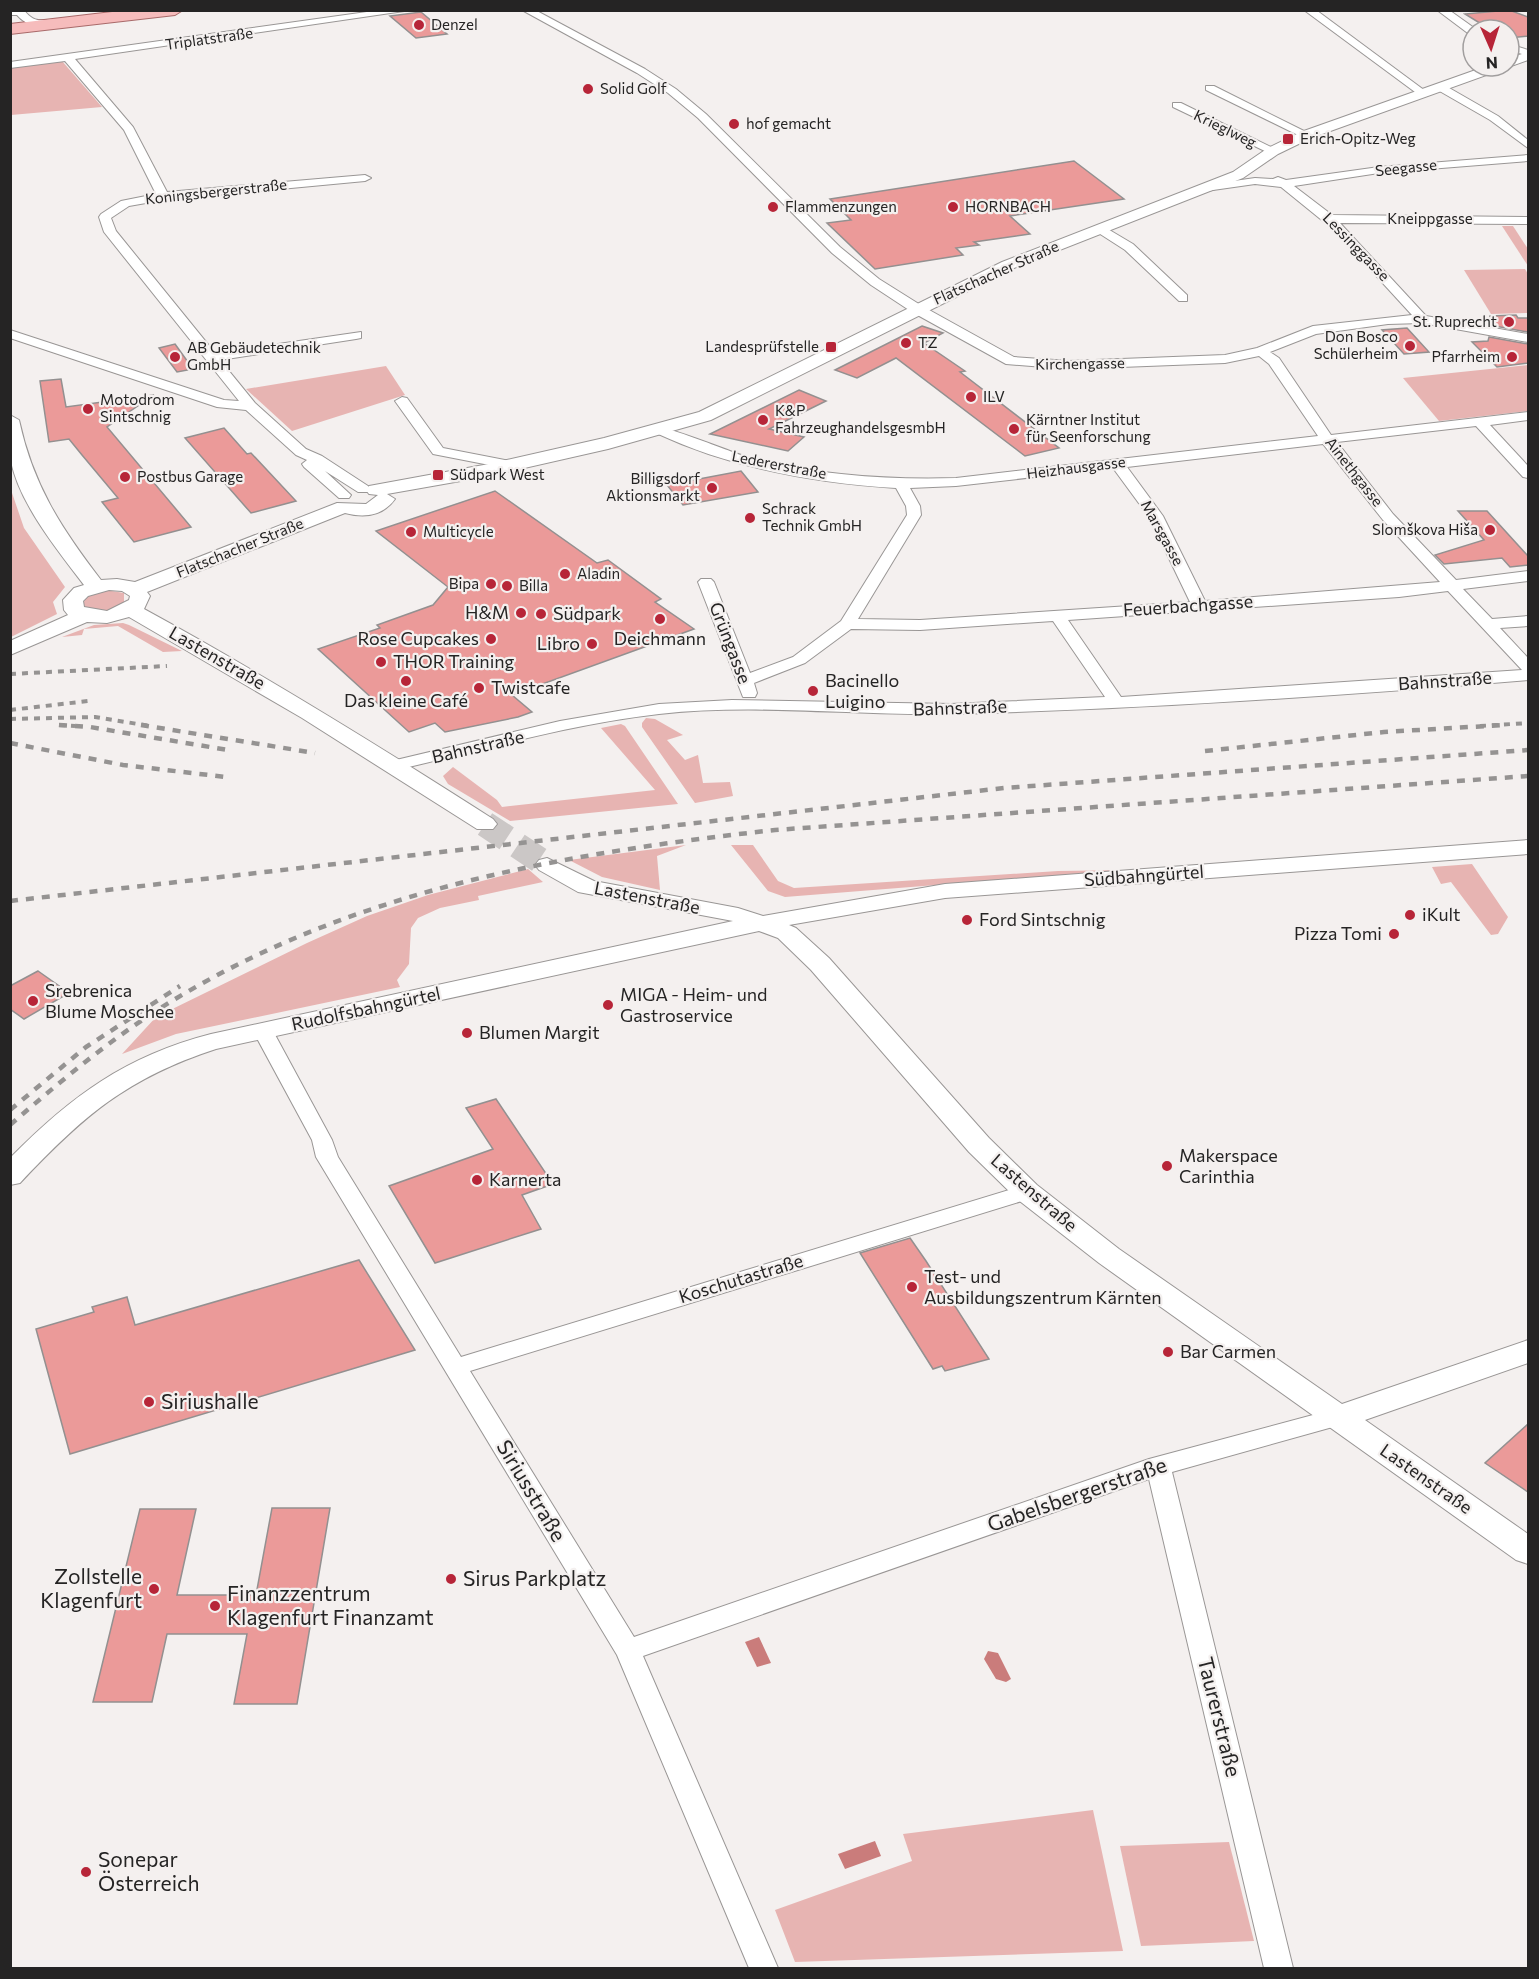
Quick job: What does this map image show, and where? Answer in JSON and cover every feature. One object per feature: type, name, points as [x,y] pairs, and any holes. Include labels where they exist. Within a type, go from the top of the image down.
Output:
[{"type":"main road","points":[[10,28],[175,10]]},
{"type":"street","name":"Triplatstraße","points":[[10,65],[406,10]]},
{"type":"street","name":"Kirchengasse","points":[[527,10],[641,71],[672,91],[710,123],[836,250],[875,282],[1000,357],[1023,364],[1208,360],[1261,351],[1313,330],[1368,322],[1422,319],[1528,338]]},
{"type":"street","points":[[1309,10],[1423,93]]},
{"type":"street","points":[[1442,10],[1461,23]]},
{"type":"street","points":[[10,12],[20,12],[27,21],[38,24],[84,21]]},
{"type":"street","points":[[10,28],[27,21]]},
{"type":"street","points":[[68,58],[129,129],[163,196]]},
{"type":"street","name":"Flatschacher Straße","points":[[10,649],[83,616],[108,617],[133,599],[344,501],[362,510],[374,508],[375,493],[477,475],[489,470],[661,430],[705,416],[1008,265],[1238,175],[1273,151],[1306,135],[1466,78]]},
{"type":"street","points":[[1440,87],[1494,118],[1528,145]]},
{"type":"street","points":[[1210,88],[1306,135]]},
{"type":"street","name":"Krieglweg","points":[[1177,105],[1273,151]]},
{"type":"street","name":"Seegasse","points":[[1283,184],[1379,170],[1528,158]]},
{"type":"street","name":"Lessinggasse","points":[[1252,166],[1283,184],[1332,219],[1357,243],[1422,319]]},
{"type":"street","name":"Koningsbergerstraße","points":[[364,178],[163,196],[124,203],[105,217],[105,224],[250,406],[301,452],[375,493]]},
{"type":"street","points":[[1206,188],[1241,182],[1283,184]]},
{"type":"street","name":"Kneippgasse","points":[[1332,219],[1528,220]]},
{"type":"street","points":[[1101,229],[1129,247],[1183,298]]},
{"type":"street","points":[[10,334],[222,404],[250,406]]},
{"type":"street","points":[[210,358],[356,335]]},
{"type":"street","name":"Ainethgasse","points":[[1261,351],[1274,361],[1328,439],[1391,521],[1528,667]]},
{"type":"street","points":[[402,400],[438,451],[510,465]]},
{"type":"street","name":"Heizhausgasse","points":[[901,484],[956,482],[1528,416]]},
{"type":"street","points":[[10,420],[30,490],[45,519],[95,586],[81,592],[73,600],[74,610],[83,616]]},
{"type":"street","points":[[1480,422],[1528,474]]},
{"type":"street","name":"Ledererstraße","points":[[661,430],[691,446],[763,464],[861,481],[901,484]]},
{"type":"street","name":"Koningsbergerstraße","points":[[301,452],[306,461],[344,501]]},
{"type":"street","name":"Marsgasse","points":[[1117,463],[1156,516],[1200,606]]},
{"type":"street","points":[[745,681],[799,660],[847,624],[914,515],[913,506],[901,484]]},
{"type":"street","name":"Feuerbachgasse","points":[[847,624],[920,625],[1399,592],[1528,576]]},
{"type":"street","name":"Grüngasse","points":[[706,582],[752,704]]},
{"type":"street","name":"Flatschacher Straße","points":[[95,586],[124,585],[133,599]]},
{"type":"street","name":"Lastenstraße","points":[[133,599],[240,671],[396,765],[485,824]]},
{"type":"street","points":[[1057,615],[1116,701]]},
{"type":"street","points":[[1488,624],[1528,621]]},
{"type":"street","name":"Bahnstraße","points":[[396,765],[575,724],[648,711],[752,704],[898,710],[1116,701],[1528,675]]},
{"type":"street","name":"Südbahngürtel","points":[[762,923],[865,903],[945,891],[1528,847]]},
{"type":"street","name":"Lastenstraße","points":[[547,865],[587,887],[738,915],[762,923],[798,941],[979,1145],[1027,1192],[1109,1256],[1528,1551]]},
{"type":"street","points":[[645,898],[661,916],[663,943]]},
{"type":"street","name":"Rudolfsbahngürtel","points":[[10,1176],[63,1120],[116,1080],[170,1054],[264,1031],[762,923]]},
{"type":"street","name":"Siriusstraße","points":[[264,1031],[322,1140],[327,1157],[628,1650],[763,1968]]},
{"type":"street","name":"Koschutastraße","points":[[455,1367],[1027,1192]]},
{"type":"street","name":"Gabelsbergerstraße","points":[[628,1650],[1158,1466],[1339,1417],[1528,1351]]},
{"type":"street","name":"Taurerstraße","points":[[1158,1466],[1279,1968]]},
{"type":"shaded area","points":[[62,61],[102,107],[11,115],[10,68]]},
{"type":"shaded area","points":[[1502,226],[1513,226],[1528,249],[1528,266]]},
{"type":"shaded area","points":[[1525,269],[1528,274],[1528,313],[1491,314],[1464,270]]},
{"type":"shaded area","points":[[1528,365],[1528,411],[1439,421],[1403,378]]},
{"type":"shaded area","points":[[386,366],[405,395],[292,431],[246,389]]},
{"type":"shaded area","points":[[10,487],[24,528],[65,587],[53,602],[57,614],[11,637]]},
{"type":"shaded area","points":[[106,590],[124,593],[124,603],[108,611],[84,607],[86,597]]},
{"type":"shaded area","points":[[123,623],[182,651],[163,652],[118,626],[84,629],[82,635],[62,637],[94,625]]},
{"type":"shaded area","points":[[646,718],[655,719],[683,735],[667,740],[685,760],[698,755],[703,783],[730,782],[733,796],[695,803],[642,727]]},
{"type":"shaded area","points":[[621,724],[625,726],[678,804],[510,821],[448,784],[443,776],[453,767],[497,800],[502,807],[655,790],[601,728]]},
{"type":"shaded area","points":[[686,845],[657,856],[660,890],[602,877],[569,860]]},
{"type":"shaded area","points":[[731,845],[753,845],[778,881],[794,888],[1058,871],[1127,870],[785,897],[768,891]]},
{"type":"shaded area","points":[[1472,864],[1508,917],[1498,934],[1491,935],[1451,882],[1441,884],[1432,867]]},
{"type":"shaded area","points":[[528,869],[543,882],[478,896],[479,900],[440,908],[418,918],[411,928],[409,964],[397,980],[400,987],[176,1034],[122,1054],[156,1017],[307,943],[367,916],[428,895]]},
{"type":"shaded area","points":[[759,1637],[771,1663],[757,1667],[745,1642]]},
{"type":"shaded area","points":[[988,1651],[998,1653],[1011,1679],[1006,1682],[996,1679],[984,1659]]},
{"type":"shaded area","points":[[1093,1810],[1123,1951],[795,1962],[775,1910],[912,1861],[903,1834]]},
{"type":"shaded area","points":[[875,1841],[881,1856],[845,1869],[838,1854]]},
{"type":"shaded area","points":[[1229,1842],[1254,1941],[1141,1946],[1120,1846]]},
{"type":"building","points":[[1509,10],[1528,17],[1528,36],[1521,37],[1521,18],[1472,18],[1465,14]]},
{"type":"building","name":"Denzel","points":[[421,12],[447,34],[416,38],[390,16]]},
{"type":"building","name":"HORNBACH","points":[[1074,161],[1124,199],[1010,216],[1030,234],[974,242],[979,245],[956,248],[963,255],[875,269],[827,223],[851,220],[830,199]]},
{"type":"building","name":"St. Ruprecht","points":[[1516,315],[1518,318],[1528,318],[1528,332],[1489,325],[1490,316]]},
{"type":"building","name":"ILV","points":[[922,326],[943,333],[924,343],[965,371],[960,372],[1059,448],[1025,456],[896,358],[857,378],[835,370]]},
{"type":"building","name":"Don Bosco Schülerheim","points":[[1407,328],[1429,352],[1404,354],[1382,330]]},
{"type":"building","points":[[1489,337],[1528,344],[1528,363],[1497,367],[1472,342],[1488,341]]},
{"type":"building","name":"AB Gebäudetechnik GmbH","points":[[175,344],[193,369],[177,372],[159,348]]},
{"type":"building","points":[[61,379],[66,407],[154,395],[107,427],[191,527],[134,542],[102,502],[118,498],[69,439],[49,442],[40,381]]},
{"type":"building","name":"K&P FahrzeughandelsgesmbH","points":[[799,390],[826,401],[769,429],[804,437],[788,451],[710,434]]},
{"type":"building","name":"Postbus Garage","points":[[224,428],[247,454],[251,453],[296,501],[251,513],[185,438]]},
{"type":"building","name":"Billigsdorf Aktionsmarkt","points":[[741,471],[758,492],[683,505],[667,485]]},
{"type":"building","name":"Südpark","points":[[495,491],[597,563],[608,560],[661,599],[655,602],[694,629],[512,695],[532,712],[445,732],[435,723],[409,732],[318,649],[380,628],[377,625],[433,605],[448,587],[376,531]]},
{"type":"building","name":"Slomškova Hiša","points":[[1458,511],[1487,511],[1528,556],[1528,565],[1510,567],[1502,558],[1444,564],[1435,555],[1484,540]]},
{"type":"building","name":"Srebrenica Blume Moschee","points":[[38,971],[69,993],[24,1019],[10,1009],[10,986]]},
{"type":"building","name":"Karnerta","points":[[496,1099],[553,1184],[522,1195],[541,1229],[435,1263],[389,1186],[493,1149],[466,1108]]},
{"type":"building","name":"Test- und Ausbildungszentrum Kärnten","points":[[910,1238],[989,1359],[945,1371],[942,1366],[933,1369],[860,1253]]},
{"type":"building","name":"Siriushalle","points":[[359,1260],[415,1350],[70,1454],[36,1329],[94,1312],[92,1307],[127,1297],[135,1325]]},
{"type":"building","points":[[1528,1424],[1528,1492],[1485,1463]]},
{"type":"building","name":"Finanzzentrum Klagenfurt Finanzamt","points":[[272,1508],[330,1508],[297,1704],[234,1704],[247,1634],[167,1634],[152,1702],[93,1702],[140,1509],[196,1509],[177,1595],[256,1595]]},
{"type":"tunnel","points":[[485,824],[547,865]]},
{"type":"railway","points":[[10,674],[167,666]]},
{"type":"railway","points":[[10,710],[88,701]]},
{"type":"railway","points":[[10,719],[95,717],[150,726]]},
{"type":"railway","points":[[1480,726],[1528,723]]},
{"type":"railway","points":[[75,726],[59,725],[90,727],[228,750]]},
{"type":"railway","points":[[141,725],[315,753]]},
{"type":"railway","points":[[1205,751],[1384,732],[1504,725]]},
{"type":"railway","points":[[10,743],[123,765],[226,777]]},
{"type":"railway","points":[[10,901],[1004,788],[1528,750]]},
{"type":"railway","points":[[10,1125],[69,1075],[130,1029],[172,1001],[242,962],[314,930],[388,904],[464,882],[618,851],[775,830],[1528,776]]},
{"type":"railway","points":[[10,1110],[86,1047],[180,986]]},
{"type":"place","name":"Denzel","points":[[419,25]]},
{"type":"place","name":"Solid Golf","points":[[588,89]]},
{"type":"place","name":"hof gemacht","points":[[734,124]]},
{"type":"place","name":"Erich-Opitz-Weg","points":[[1288,139]]},
{"type":"place","name":"Flammenzungen","points":[[773,207]]},
{"type":"place","name":"HORNBACH","points":[[953,207]]},
{"type":"place","name":"St. Ruprecht","points":[[1509,322]]},
{"type":"place","name":"TZ","points":[[906,343]]},
{"type":"place","name":"Don Bosco Schülerheim","points":[[1410,346]]},
{"type":"place","name":"Landesprüfstelle","points":[[831,347]]},
{"type":"place","name":"AB Gebäudetechnik GmbH","points":[[175,357]]},
{"type":"place","name":"Pfarrheim","points":[[1512,357]]},
{"type":"place","name":"ILV","points":[[971,397]]},
{"type":"place","name":"Motodrom Sintschnig","points":[[88,409]]},
{"type":"place","name":"K&P FahrzeughandelsgesmbH","points":[[763,420]]},
{"type":"place","name":"Kärntner Institut für Seenforschung","points":[[1014,429]]},
{"type":"place","name":"Südpark West","points":[[438,475]]},
{"type":"place","name":"Postbus Garage","points":[[125,477]]},
{"type":"place","name":"Billigsdorf Aktionsmarkt","points":[[712,488]]},
{"type":"place","name":"Schrack Technik GmbH","points":[[750,518]]},
{"type":"place","name":"Slomškova Hiša","points":[[1490,530]]},
{"type":"place","name":"Multicycle","points":[[411,532]]},
{"type":"place","name":"Aladin","points":[[565,574]]},
{"type":"place","name":"Bipa","points":[[491,584]]},
{"type":"place","name":"Billa","points":[[507,586]]},
{"type":"place","name":"H&M","points":[[521,613]]},
{"type":"place","name":"Südpark","points":[[541,614]]},
{"type":"place","name":"Deichmann","points":[[660,619]]},
{"type":"place","name":"Rose Cupcakes","points":[[491,639]]},
{"type":"place","name":"Libro","points":[[592,644]]},
{"type":"place","name":"THOR Training","points":[[381,662]]},
{"type":"place","name":"Das kleine Café","points":[[406,681]]},
{"type":"place","name":"Twistcafe","points":[[479,688]]},
{"type":"place","name":"Bacinello Luigino","points":[[813,691]]},
{"type":"place","name":"iKult","points":[[1410,915]]},
{"type":"place","name":"Ford Sintschnig","points":[[967,920]]},
{"type":"place","name":"Pizza Tomi","points":[[1394,934]]},
{"type":"place","name":"Srebrenica Blume Moschee","points":[[33,1001]]},
{"type":"place","name":"MIGA - Heim- und Gastroservice","points":[[608,1005]]},
{"type":"place","name":"Blumen Margit","points":[[467,1033]]},
{"type":"place","name":"Makerspace Carinthia","points":[[1167,1166]]},
{"type":"place","name":"Karnerta","points":[[477,1180]]},
{"type":"place","name":"Test- und Ausbildungszentrum Kärnten","points":[[912,1287]]},
{"type":"place","name":"Bar Carmen","points":[[1168,1352]]},
{"type":"place","name":"Siriushalle","points":[[149,1402]]},
{"type":"place","name":"Sirus Parkplatz","points":[[451,1579]]},
{"type":"place","name":"Zollstelle Klagenfurt","points":[[154,1589]]},
{"type":"place","name":"Finanzzentrum Klagenfurt Finanzamt","points":[[215,1606]]},
{"type":"place","name":"Sonepar Österreich","points":[[86,1872]]}]
